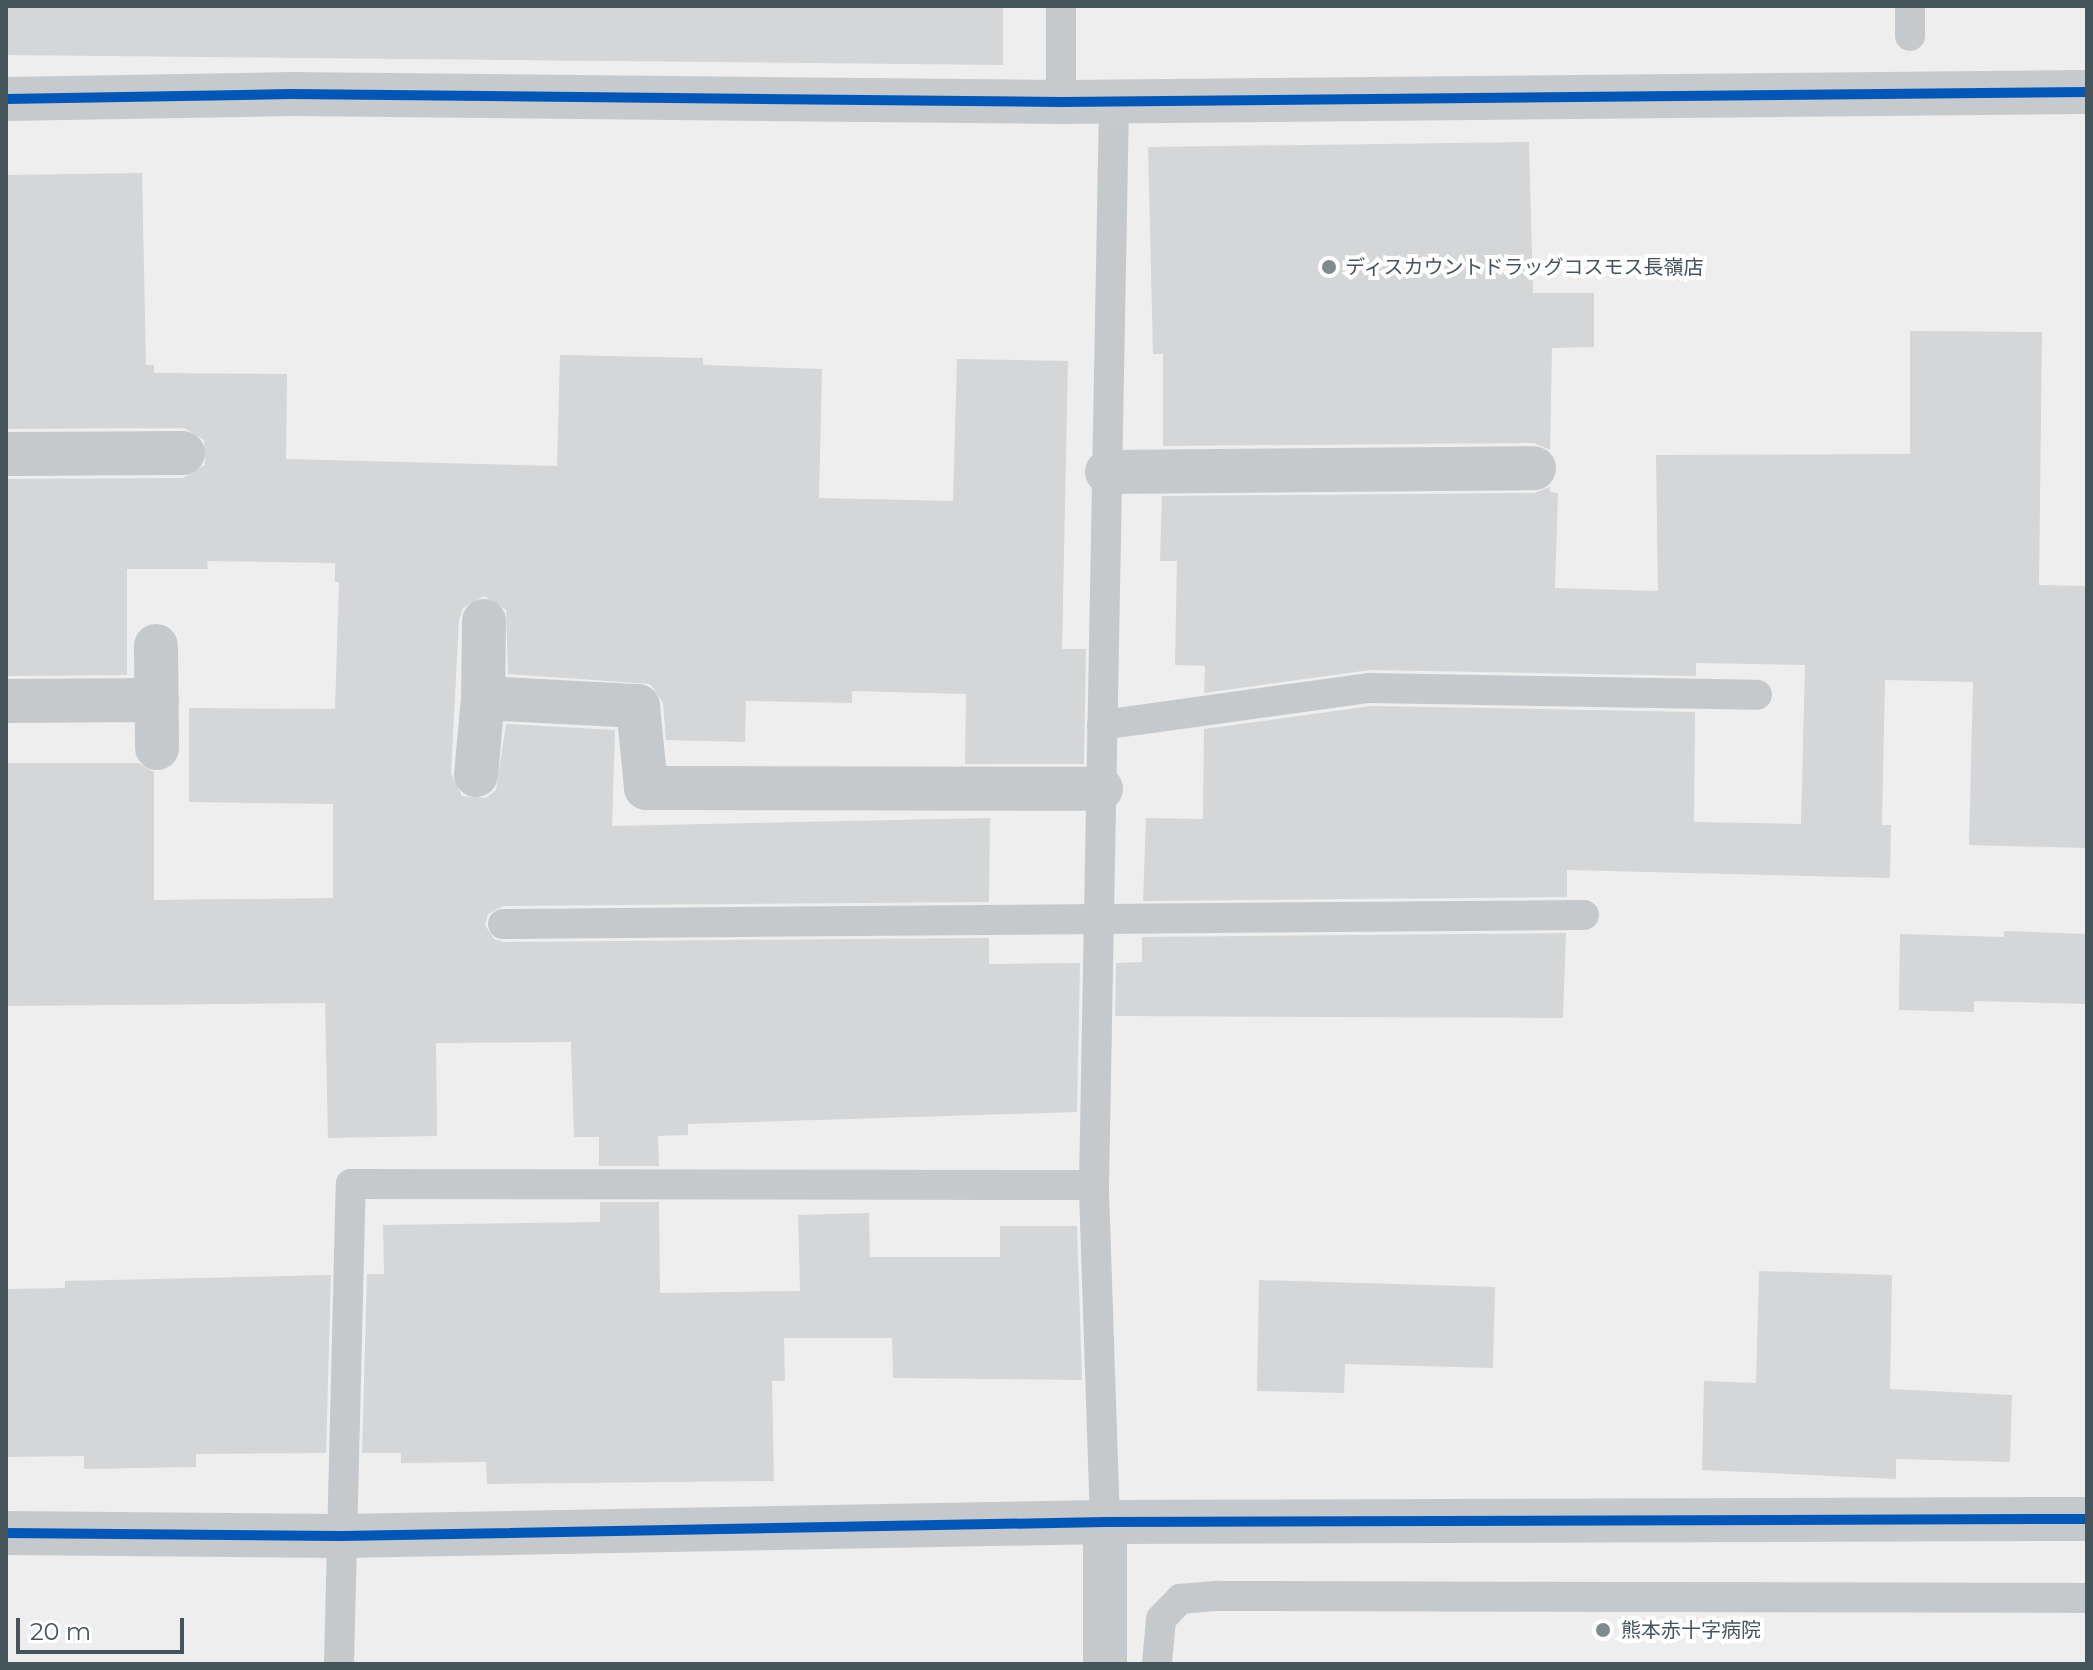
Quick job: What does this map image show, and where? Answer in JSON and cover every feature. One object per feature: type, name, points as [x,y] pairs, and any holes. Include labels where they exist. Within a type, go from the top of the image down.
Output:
[{"type":"street","points":[[6,99],[291,94],[1114,102],[2087,92]]},
{"type":"street","points":[[6,454],[183,453]]},
{"type":"street","points":[[1107,472],[1534,468]]},
{"type":"street","points":[[476,775],[483,698],[484,621]]},
{"type":"street","points":[[156,646],[157,748]]},
{"type":"street","points":[[483,698],[638,706],[646,788],[1101,789]]},
{"type":"street","points":[[6,701],[157,700]]},
{"type":"street","points":[[6,1533],[341,1536],[1105,1522],[2087,1519]]},
{"type":"street","points":[[1105,1522],[1105,1664]]},
{"type":"lane","points":[[1061,6],[1061,102]]},
{"type":"lane","points":[[1910,6],[1910,36]]},
{"type":"lane","points":[[1105,1522],[1094,1185],[1114,102]]},
{"type":"lane","points":[[1102,725],[1370,688],[1757,695]]},
{"type":"lane","points":[[503,924],[1099,922],[1584,915]]},
{"type":"lane","points":[[339,1664],[351,1184],[1094,1185]]},
{"type":"lane","points":[[1157,1664],[1161,1619],[1180,1599],[1218,1596],[2087,1598]]},
{"type":"building","points":[[6,6],[1003,6],[1003,65],[6,55]]},
{"type":"building","name":"ディスカウントドラッグコスモス長嶺店","points":[[1529,142],[1533,293],[1594,293],[1594,347],[1552,348],[1550,450],[1534,443],[1163,446],[1163,354],[1153,354],[1148,147]]},
{"type":"building","points":[[142,173],[146,365],[154,365],[154,373],[287,374],[286,459],[557,466],[560,355],[703,358],[703,365],[822,369],[819,498],[953,501],[957,359],[1068,361],[1062,649],[1086,649],[1084,764],[965,764],[966,694],[852,691],[852,703],[746,701],[745,742],[666,740],[663,703],[650,684],[508,674],[506,610],[484,596],[463,608],[459,620],[451,773],[462,796],[486,798],[496,790],[506,724],[615,730],[612,826],[990,818],[989,902],[503,906],[488,914],[485,925],[494,939],[503,942],[989,938],[989,964],[1080,963],[1077,1112],[688,1124],[688,1135],[658,1136],[659,1166],[599,1166],[599,1137],[574,1137],[571,1042],[436,1043],[437,1136],[328,1138],[325,1003],[6,1006],[7,763],[138,763],[154,772],[154,900],[333,898],[333,804],[189,802],[189,708],[335,709],[339,582],[335,582],[335,563],[207,561],[208,569],[127,569],[127,675],[6,676],[6,479],[183,478],[205,465],[204,440],[184,428],[6,429],[6,175]]},
{"type":"building","points":[[1910,331],[2042,332],[2039,585],[2087,586],[2087,848],[1969,845],[1973,682],[1885,680],[1882,825],[1891,825],[1890,878],[1567,870],[1567,897],[1143,901],[1146,818],[1203,819],[1204,729],[1371,706],[1695,712],[1694,822],[1801,824],[1805,665],[1696,663],[1696,676],[1370,670],[1204,693],[1205,666],[1175,665],[1177,561],[1160,561],[1162,496],[1534,493],[1550,487],[1550,492],[1558,493],[1555,588],[1658,591],[1656,455],[1910,454]]},
{"type":"building","points":[[2004,931],[2087,934],[2087,1004],[1974,1001],[1974,1012],[1899,1010],[1900,934],[2004,937]]},
{"type":"building","points":[[1566,933],[1563,1018],[1115,1016],[1116,963],[1142,962],[1142,937]]},
{"type":"building","points":[[600,1202],[659,1202],[660,1293],[800,1291],[798,1215],[869,1213],[870,1257],[1000,1257],[1000,1226],[1077,1226],[1082,1380],[893,1378],[892,1338],[784,1338],[785,1381],[772,1381],[774,1481],[487,1484],[486,1462],[401,1463],[401,1453],[362,1453],[367,1274],[384,1274],[383,1225],[600,1222]]},
{"type":"building","points":[[1759,1271],[1892,1275],[1890,1389],[2012,1395],[2010,1462],[1896,1459],[1896,1479],[1702,1470],[1704,1381],[1756,1383]]},
{"type":"building","points":[[331,1275],[326,1453],[196,1454],[196,1467],[84,1469],[84,1456],[6,1457],[6,1289],[65,1288],[65,1281]]},
{"type":"building","points":[[1259,1280],[1495,1287],[1493,1368],[1345,1364],[1344,1393],[1257,1391]]},
{"type":"cycle path","points":[[6,99],[291,94],[1061,102],[2087,92]]},
{"type":"cycle path","points":[[6,1533],[341,1536],[1105,1522],[2087,1519]]},
{"type":"place","name":"ディスカウントドラッグコスモス長嶺店","points":[[1329,267]]},
{"type":"place","name":"熊本赤十字病院","points":[[1603,1630]]}]
